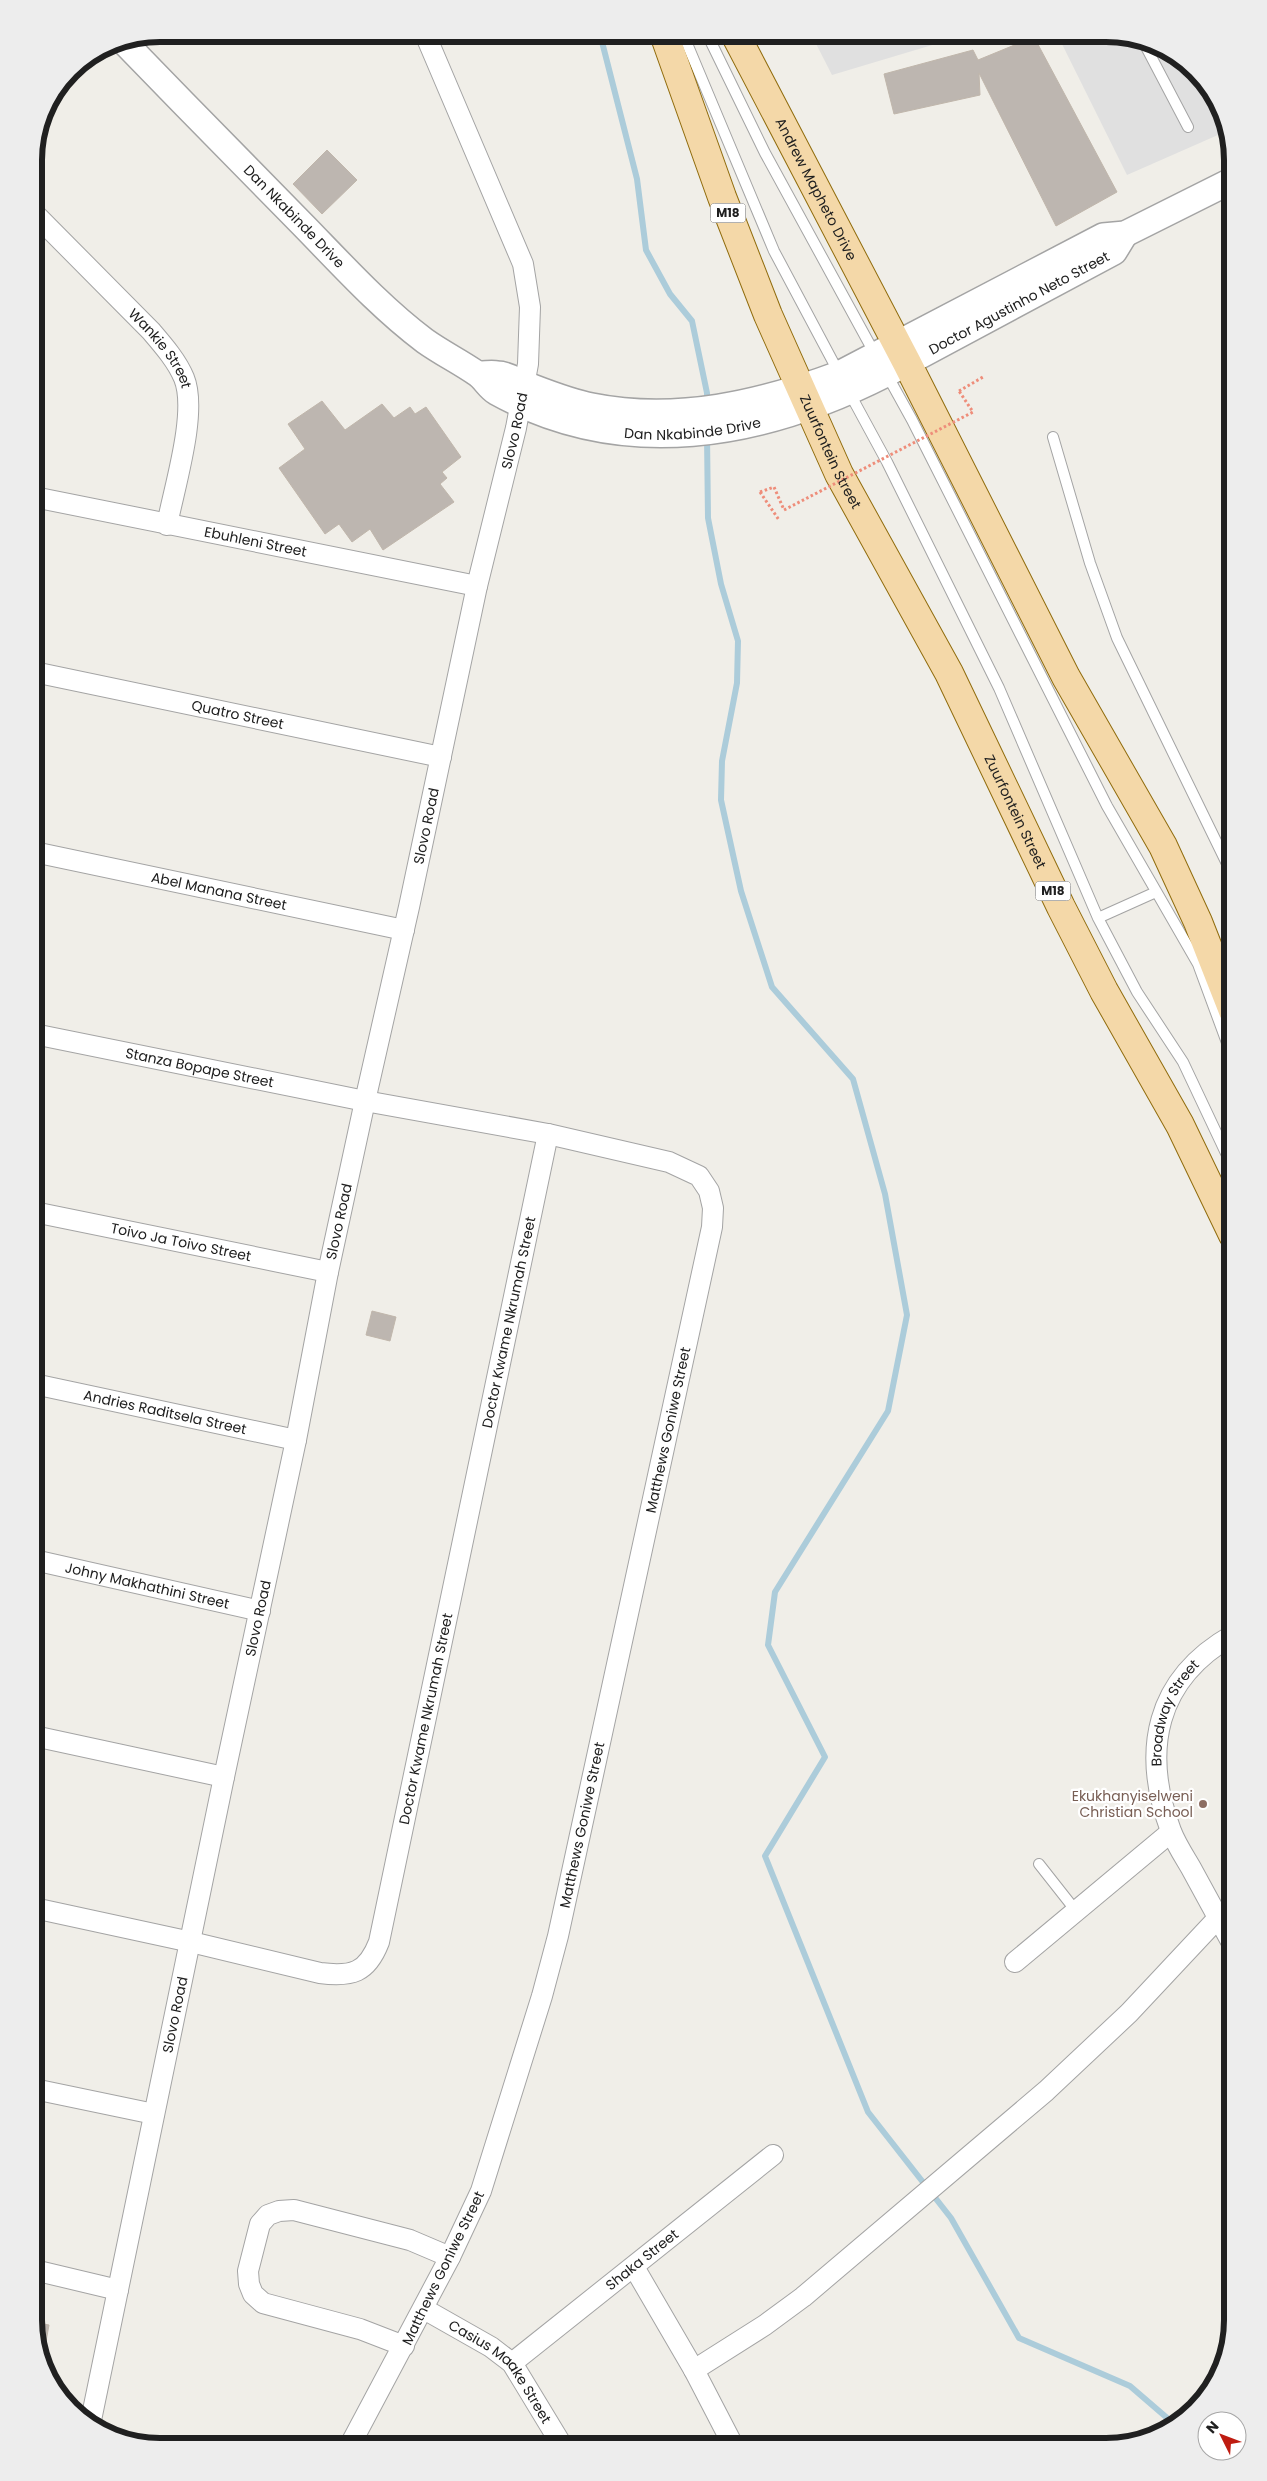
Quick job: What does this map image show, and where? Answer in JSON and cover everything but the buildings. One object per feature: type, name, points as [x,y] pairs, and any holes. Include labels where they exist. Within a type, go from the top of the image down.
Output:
[{"type":"main road","name":"M18","points":[[667,43],[722,197],[804,398]]},
{"type":"main road","name":"Andrew Mapheto Drive","points":[[739,43],[891,359]]},
{"type":"main road","points":[[891,359],[1066,677],[1163,846],[1198,922],[1224,988]]},
{"type":"main road","name":"Zuurfontein Street","points":[[804,398],[839,474],[949,673],[1104,991],[1180,1125],[1224,1216]]},
{"type":"street","name":"Slovo Road","points":[[92,2416],[224,1777],[296,1440],[328,1272],[364,1101],[404,930],[477,586],[522,394],[530,334],[530,307],[523,264],[429,42]]},
{"type":"street","name":"Dan Nkabinde Drive","points":[[129,47],[375,298],[425,340],[479,374],[500,374],[522,394],[592,406],[655,423],[706,409],[751,413],[804,398],[844,383],[891,359]]},
{"type":"street","name":"Doctor Agustinho Neto Street","points":[[891,359],[1102,236],[1125,234],[1224,184]]},
{"type":"street","name":"Wankie Street","points":[[43,222],[150,331],[162,345],[184,378],[189,411],[167,525]]},
{"type":"street","name":"Ebuhleni Street","points":[[43,499],[477,586]]},
{"type":"street","name":"Quatro Street","points":[[43,674],[440,757]]},
{"type":"street","name":"Abel Manana Street","points":[[43,854],[404,930]]},
{"type":"street","name":"Stanza Bopape Street","points":[[43,1036],[364,1101],[548,1134],[669,1162],[699,1176]]},
{"type":"street","name":"Doctor Kwame Nkrumah Street","points":[[42,1910],[191,1942],[320,1973],[342,1975],[363,1969],[373,1957],[378,1942],[548,1134]]},
{"type":"street","name":"Matthews Goniwe Street","points":[[354,2438],[424,2309],[481,2191],[542,1996],[558,1936],[712,1227],[713,1208],[709,1191],[699,1176]]},
{"type":"street","name":"Toivo Ja Toivo Street","points":[[43,1214],[328,1272]]},
{"type":"street","name":"Andries Raditsela Street","points":[[42,1386],[296,1440]]},
{"type":"street","name":"Johny Makhathini Street","points":[[42,1562],[260,1611]]},
{"type":"street","name":"Broadway Street","points":[[1224,1641],[1201,1657],[1183,1675],[1168,1699],[1159,1721],[1155,1747],[1158,1787],[1171,1832],[1224,1929]]},
{"type":"street","points":[[42,1738],[224,1777]]},
{"type":"street","points":[[1015,1962],[1171,1832]]},
{"type":"street","points":[[694,2370],[765,2325],[803,2297],[1046,2091],[1129,2013],[1218,1918]]},
{"type":"street","points":[[42,2090],[154,2114]]},
{"type":"street","name":"Shaka Street","points":[[512,2363],[634,2268],[773,2155]]},
{"type":"street","points":[[404,2346],[360,2329],[262,2303],[253,2294],[248,2284],[248,2271],[260,2224],[268,2215],[294,2210],[410,2240],[450,2258]]},
{"type":"street","points":[[634,2268],[694,2370],[729,2438]]},
{"type":"street","points":[[42,2272],[118,2290]]},
{"type":"street","name":"Casius Maake Street","points":[[424,2309],[491,2347],[512,2363],[558,2438]]},
{"type":"lane","points":[[686,43],[774,251],[887,462],[999,688],[1098,918],[1137,992],[1183,1062],[1224,1149]]},
{"type":"lane","points":[[711,43],[766,153],[891,359],[912,420],[1107,806],[1156,892],[1184,935],[1198,964],[1224,1035]]},
{"type":"lane","points":[[1148,50],[1188,127]]},
{"type":"lane","points":[[1053,437],[1090,563],[1117,638],[1224,858]]},
{"type":"lane","points":[[1098,918],[1156,892]]},
{"type":"lane","points":[[1039,1864],[1076,1911]]},
{"type":"path","points":[[779,520],[760,492],[774,486],[784,510],[792,506],[973,412],[959,391],[983,377]]},
{"type":"shaded area","points":[[815,43],[940,43],[832,75]]},
{"type":"shaded area","points":[[1061,43],[1114,43],[1152,51],[1165,58],[1190,77],[1209,102],[1216,115],[1221,134],[1127,175]]},
{"type":"waterway","points":[[602,42],[637,179],[646,250],[670,294],[692,321],[707,393],[707,403]]},
{"type":"waterway","points":[[707,436],[708,518],[721,584],[738,641],[737,683],[722,761],[721,800],[741,891],[772,987],[853,1079],[885,1194],[907,1315],[888,1411],[775,1592],[768,1645],[825,1757],[765,1856],[868,2112],[951,2218],[1019,2338],[1130,2386],[1170,2420]]},
{"type":"place","name":"Ekukhanyiselweni Christian School","points":[[1203,1804]]}]
